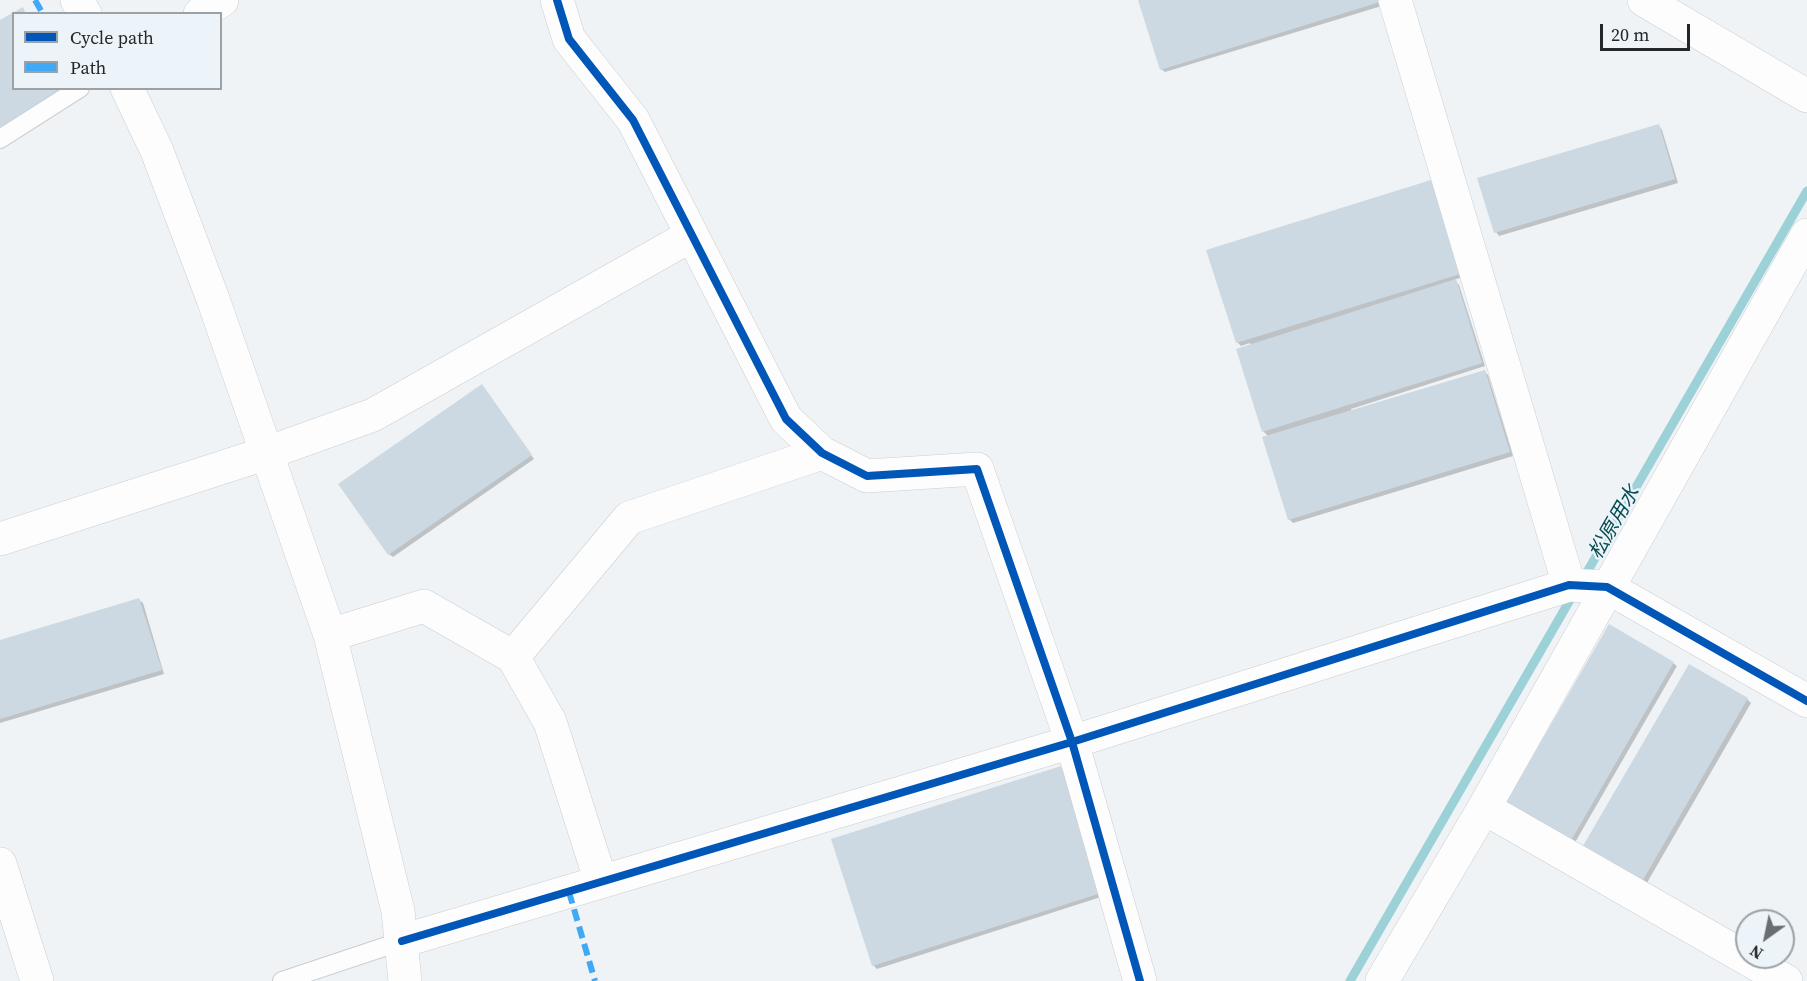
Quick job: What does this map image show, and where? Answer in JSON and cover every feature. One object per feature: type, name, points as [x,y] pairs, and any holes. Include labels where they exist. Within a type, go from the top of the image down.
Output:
[{"type":"street","points":[[203,12],[222,0]]},
{"type":"street","points":[[557,0],[569,39],[633,120],[786,419],[822,453],[867,476],[977,469],[1072,742],[1140,981]]},
{"type":"street","points":[[1395,0],[1591,586],[1807,701]]},
{"type":"street","points":[[1644,0],[1807,96]]},
{"type":"street","points":[[128,90],[157,151],[209,288],[330,635],[398,911],[405,981]]},
{"type":"street","points":[[0,539],[267,453],[373,416],[692,235]]},
{"type":"street","points":[[1382,981],[1484,808],[1591,586],[1807,235]]},
{"type":"street","points":[[513,657],[629,519],[822,453]]},
{"type":"street","points":[[402,941],[1591,586]]},
{"type":"street","points":[[330,635],[424,606],[513,657],[550,722],[601,882]]},
{"type":"street","points":[[1484,808],[1786,981]]},
{"type":"street","points":[[0,864],[37,981]]},
{"type":"lane","points":[[0,139],[77,90]]},
{"type":"lane","points":[[282,981],[402,941]]},
{"type":"building","points":[[1138,0],[1383,0],[1383,1],[1160,70]]},
{"type":"building","points":[[23,7],[25,12],[14,12]]},
{"type":"building","points":[[12,13],[12,90],[68,90],[0,133],[0,20]]},
{"type":"building","points":[[1659,124],[1675,179],[1494,233],[1477,178]]},
{"type":"building","points":[[1431,180],[1460,274],[1236,343],[1206,250]]},
{"type":"building","points":[[1456,279],[1482,363],[1262,432],[1236,349]]},
{"type":"building","points":[[1485,370],[1510,452],[1288,520],[1262,437]]},
{"type":"building","points":[[482,384],[532,455],[388,555],[338,484]]},
{"type":"building","points":[[139,598],[162,670],[0,719],[0,640]]},
{"type":"building","points":[[1609,624],[1674,662],[1569,844],[1504,806]]},
{"type":"building","points":[[1689,664],[1748,698],[1640,885],[1580,851]]},
{"type":"building","points":[[1061,766],[1101,893],[872,966],[831,839]]},
{"type":"waterway","name":"松原用水","points":[[1583,579],[1807,191]]},
{"type":"waterway","name":"松原用水","points":[[1350,981],[1574,593]]},
{"type":"marked path","points":[[35,0],[42,12]]},
{"type":"marked path","points":[[569,892],[595,981]]},
{"type":"cycle path","points":[[557,0],[569,39],[633,120],[786,419],[822,453],[867,476],[977,469],[1072,742],[1140,981]]},
{"type":"cycle path","points":[[402,941],[1072,742],[1569,585],[1607,587],[1807,701]]}]
